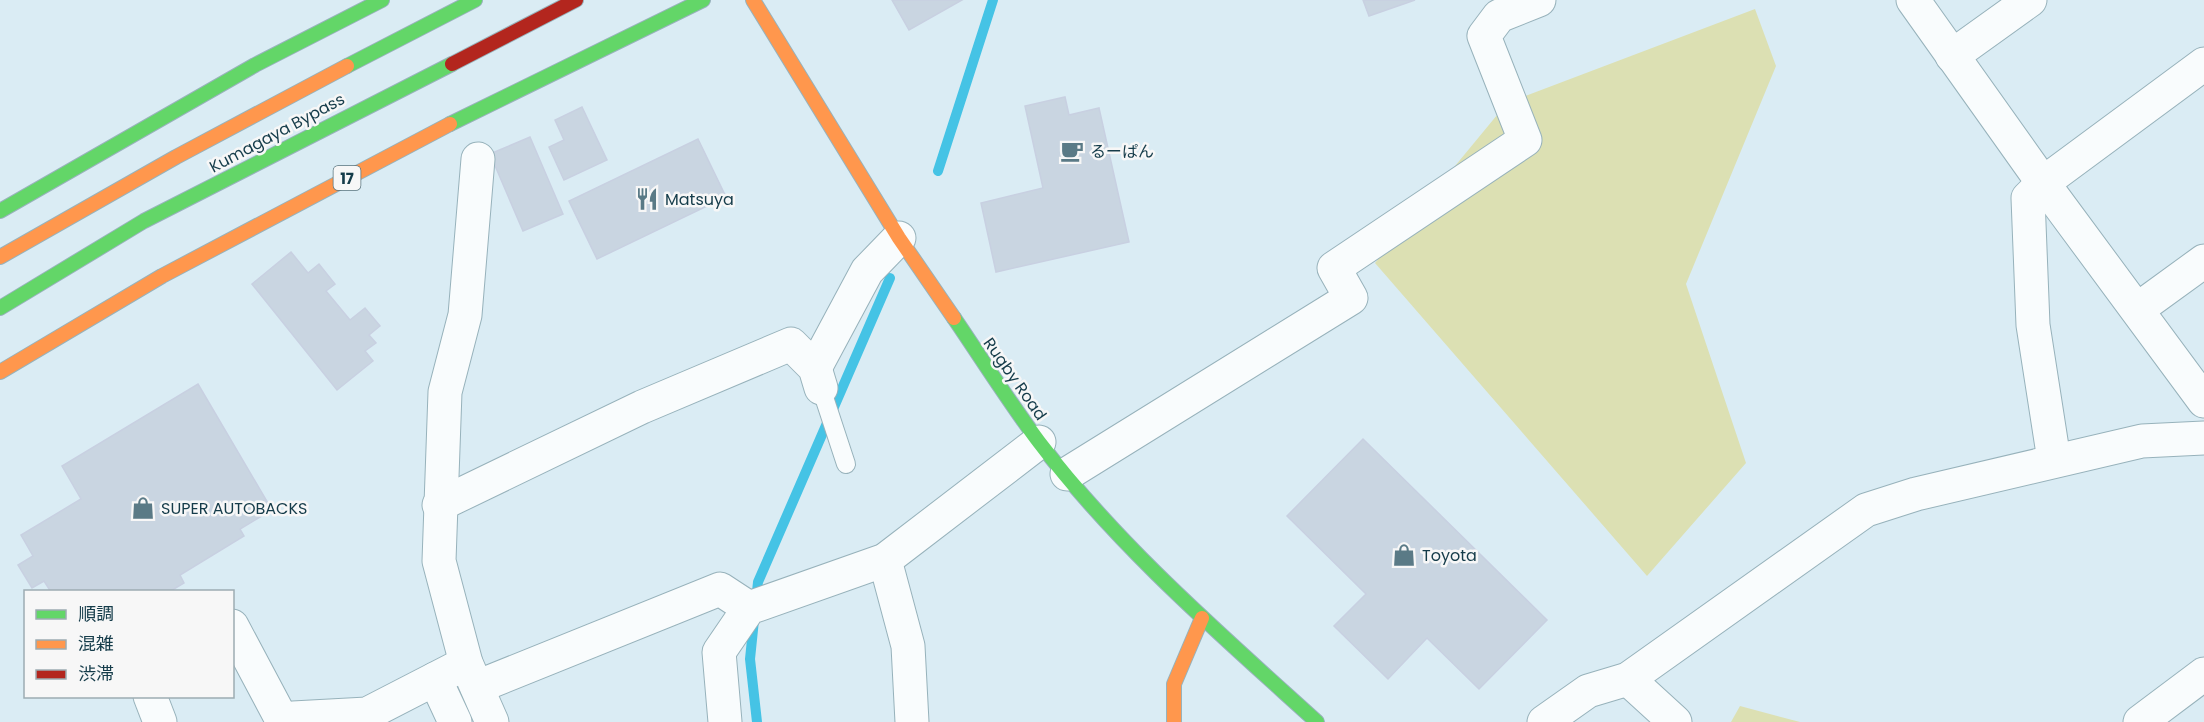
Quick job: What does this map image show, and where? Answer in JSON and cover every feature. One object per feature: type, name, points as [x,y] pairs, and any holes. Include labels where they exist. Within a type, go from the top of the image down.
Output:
[{"type":"main road","points":[[5,205],[255,65],[382,0]]},
{"type":"main road","name":"Kumagaya Bypass","points":[[0,257],[242,119],[475,0]]},
{"type":"main road","name":"Kumagaya Bypass","points":[[0,308],[144,221],[576,0]]},
{"type":"main road","name":"17","points":[[0,372],[194,259],[487,105],[702,0]]},
{"type":"main road","name":"Rugby Road","points":[[753,0],[899,238],[1039,441],[1128,545],[1202,618],[1317,722]]},
{"type":"main road","points":[[1174,722],[1174,684],[1202,618]]},
{"type":"street","points":[[1067,474],[1350,298],[1334,268],[1525,140],[1484,36],[1499,16],[1539,0]]},
{"type":"street","points":[[1913,0],[2043,183],[2204,401]]},
{"type":"street","points":[[1953,56],[2030,0]]},
{"type":"street","points":[[2054,460],[2033,325],[2028,198],[2043,183],[2204,64]]},
{"type":"street","points":[[478,159],[465,315],[445,392],[440,561],[471,675],[492,722]]},
{"type":"street","points":[[440,505],[642,407],[791,344],[818,378],[867,271],[899,238]]},
{"type":"street","points":[[2138,309],[2204,261]]},
{"type":"street","points":[[1544,722],[1588,691],[1628,679],[1866,510],[2054,460],[2142,441],[2204,438]]},
{"type":"street","points":[[725,722],[719,652],[759,604],[885,560],[1039,441]]},
{"type":"street","points":[[885,560],[908,646],[912,722]]},
{"type":"street","points":[[234,630],[285,722],[293,718],[367,714],[435,679],[471,675],[720,589],[759,604]]},
{"type":"street","points":[[2140,722],[2204,674]]},
{"type":"street","points":[[435,679],[455,722]]},
{"type":"street","points":[[1628,679],[1675,722]]},
{"type":"street","points":[[151,698],[160,722]]},
{"type":"lane","points":[[818,378],[846,464]]},
{"type":"green space","points":[[1755,9],[1776,66],[1686,284],[1746,463],[1647,576],[1375,263],[1507,103]]},
{"type":"green space","points":[[1740,706],[1800,722],[1731,722]]},
{"type":"building","points":[[892,0],[962,0],[909,30]]},
{"type":"building","points":[[1363,0],[1415,0],[1369,16]]},
{"type":"building","name":"るーぱん","points":[[1065,97],[1069,115],[1099,108],[1129,242],[996,272],[981,203],[1043,188],[1025,106]]},
{"type":"building","points":[[582,107],[607,160],[564,180],[549,147],[564,140],[555,120]]},
{"type":"building","points":[[530,137],[563,214],[523,231],[490,154]]},
{"type":"building","name":"Matsuya","points":[[698,139],[726,197],[597,259],[569,201]]},
{"type":"building","points":[[291,252],[308,273],[319,264],[335,284],[326,291],[350,320],[365,308],[380,326],[369,335],[376,343],[365,351],[373,361],[337,390],[252,284]]},
{"type":"building","points":[[198,384],[272,510],[240,529],[244,536],[180,575],[184,583],[172,590],[50,590],[44,581],[32,588],[18,565],[33,556],[21,535],[81,499],[62,466]]},
{"type":"building","name":"Toyota","points":[[1363,439],[1547,620],[1479,689],[1427,638],[1388,679],[1334,626],[1366,594],[1287,516]]},
{"type":"waterway","points":[[938,171],[993,0]]},
{"type":"waterway","points":[[756,601],[758,582],[890,278]]},
{"type":"waterway","points":[[754,620],[750,659],[757,722]]},
{"type":"traffic: fast","points":[[0,211],[255,65],[382,0]]},
{"type":"traffic: fast","points":[[347,66],[475,0]]},
{"type":"traffic: fast","points":[[450,124],[703,0]]},
{"type":"traffic: fast","points":[[0,308],[144,221],[452,64]]},
{"type":"traffic: fast","points":[[954,318],[1039,442],[1103,518],[1172,588],[1317,722]]},
{"type":"traffic: slow","points":[[753,0],[899,238],[954,318]]},
{"type":"traffic: slow","points":[[0,257],[176,157],[347,66]]},
{"type":"traffic: slow","points":[[0,372],[162,276],[450,124]]},
{"type":"traffic: slow","points":[[1174,722],[1174,684],[1202,618]]},
{"type":"traffic: jam","points":[[452,64],[576,0]]},
{"type":"place","name":"るーぱん","points":[[1072,151]]},
{"type":"place","name":"Matsuya","points":[[647,199]]},
{"type":"place","name":"SUPER AUTOBACKS","points":[[143,508]]},
{"type":"place","name":"Toyota","points":[[1404,555]]}]
